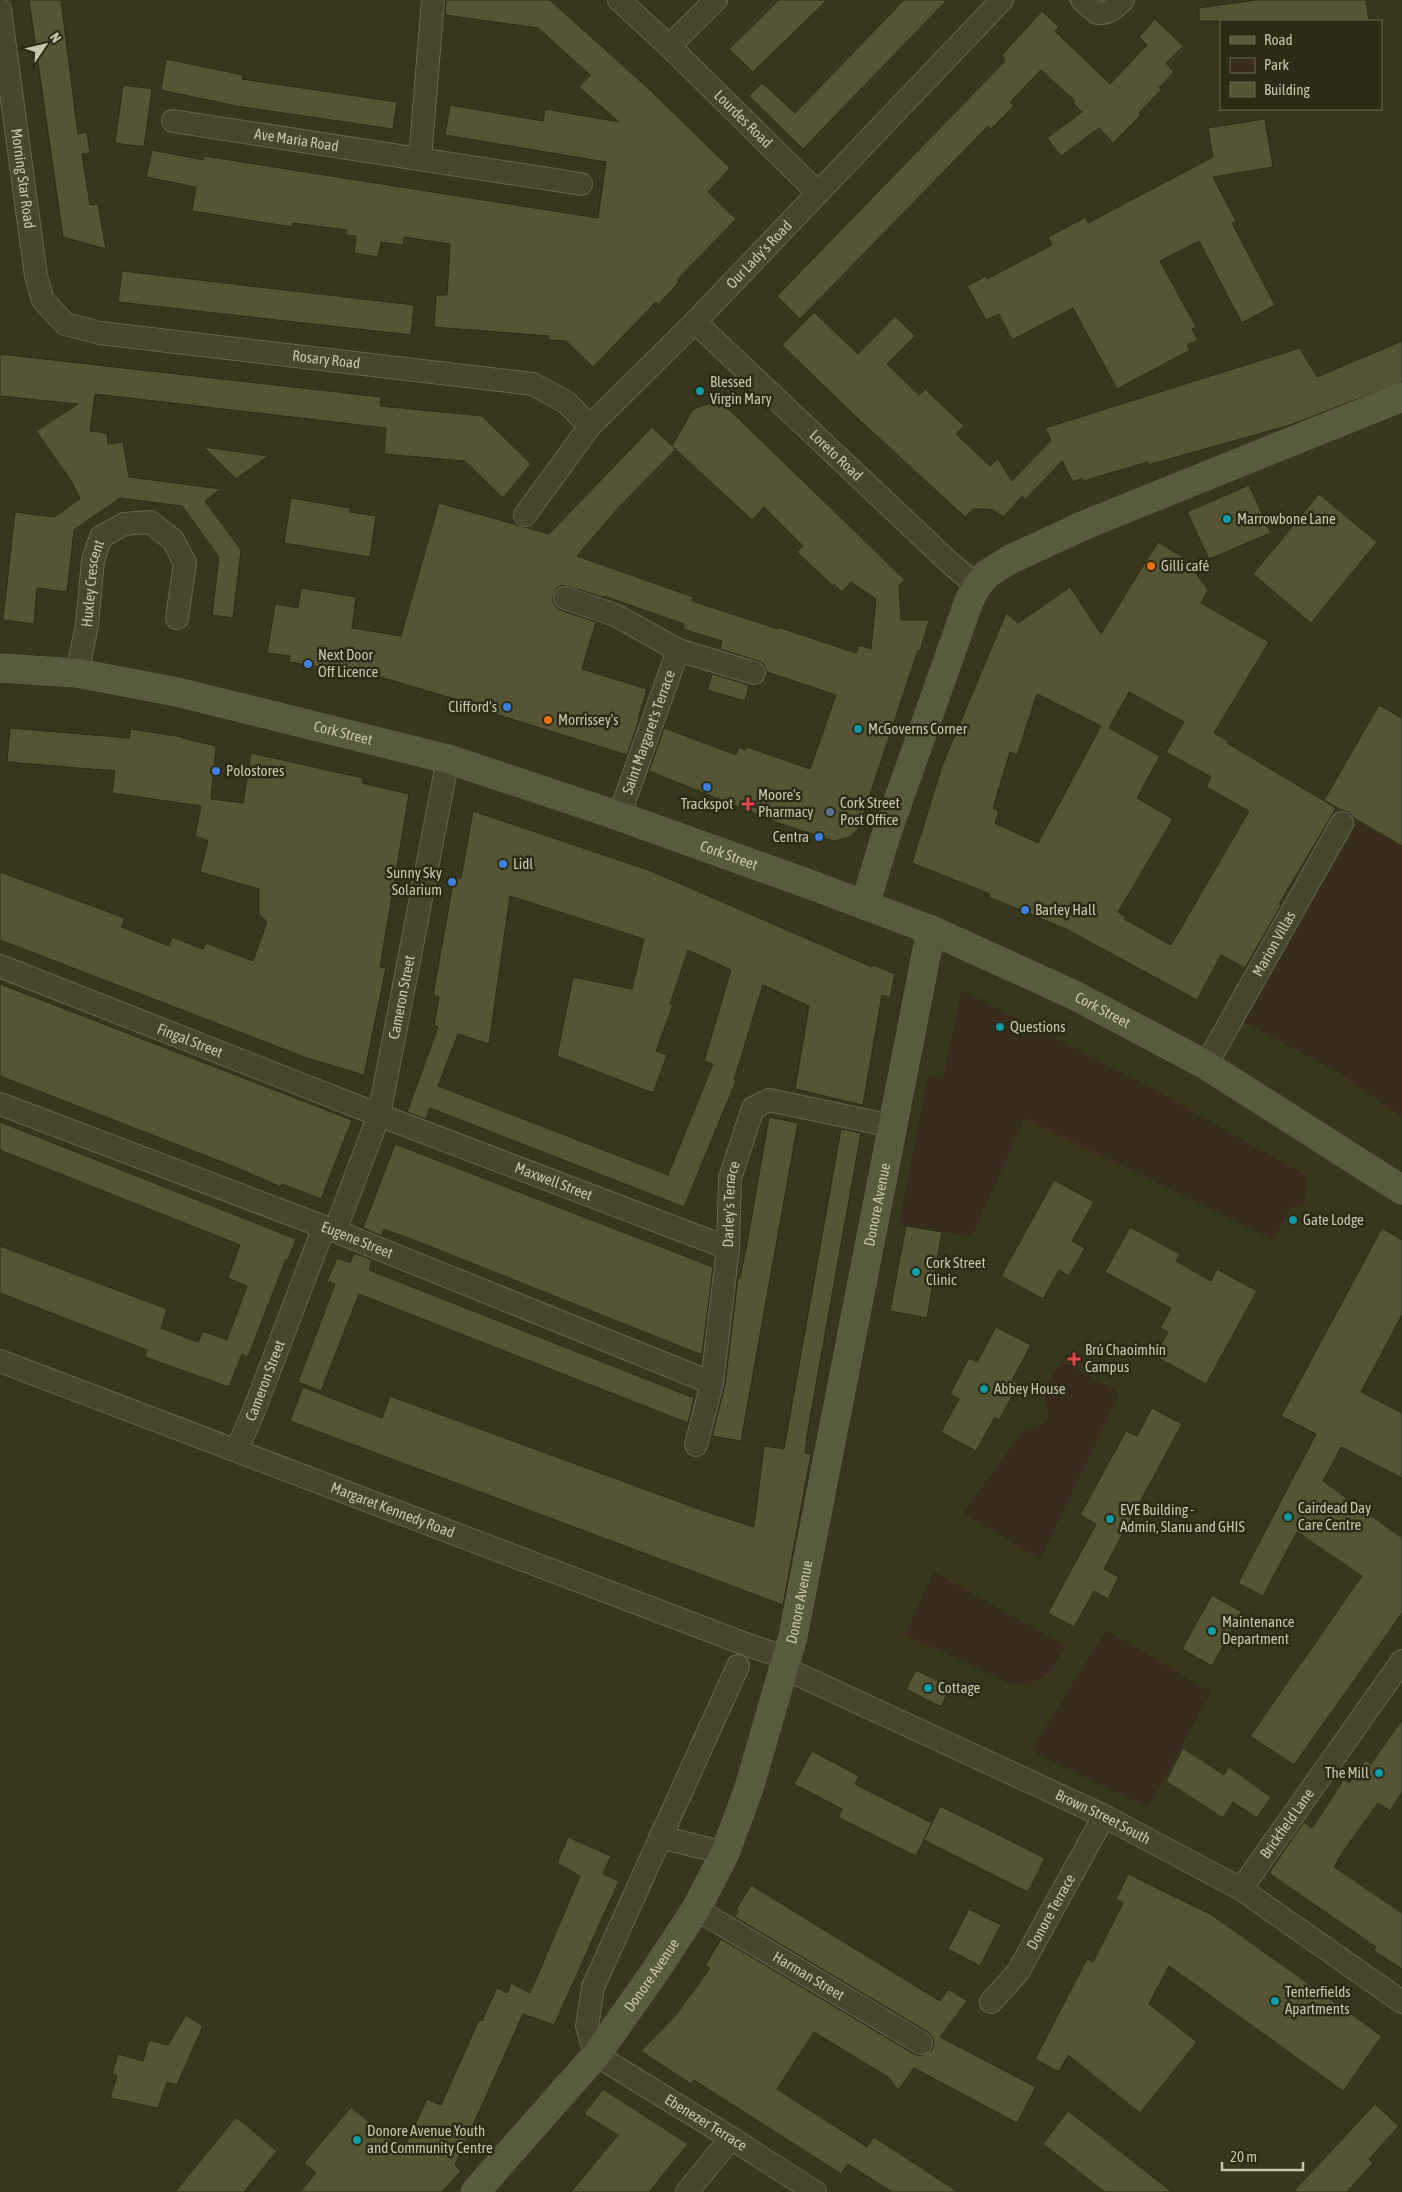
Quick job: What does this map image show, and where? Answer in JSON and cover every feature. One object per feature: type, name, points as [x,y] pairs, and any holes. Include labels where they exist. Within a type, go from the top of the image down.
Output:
[{"type":"main road","points":[[865,905],[885,838],[969,601],[977,586],[988,574],[1011,559],[1087,524],[1402,397]]},
{"type":"main road","name":"Cork Street","points":[[0,668],[77,674],[177,692],[448,759],[619,816],[865,905],[930,930],[1074,994],[1206,1065],[1402,1190]]},
{"type":"main road","name":"Donore Avenue","points":[[475,2192],[596,2055],[696,1909],[726,1853],[749,1788],[786,1663],[802,1592],[930,930]]},
{"type":"street","points":[[420,160],[433,0]]},
{"type":"street","name":"Lourdes Road","points":[[619,0],[669,46],[818,192]]},
{"type":"street","points":[[669,46],[716,0]]},
{"type":"street","name":"Our Lady's Road","points":[[524,515],[590,426],[695,322],[1002,0]]},
{"type":"street","points":[[1082,0],[1097,13],[1104,14],[1112,10],[1123,0]]},
{"type":"street","name":"Morning Star Road","points":[[0,10],[36,276],[43,300],[53,313]]},
{"type":"street","name":"Ave Maria Road","points":[[173,121],[581,184]]},
{"type":"street","name":"Rosary Road","points":[[53,313],[65,324],[100,333],[533,384],[566,402],[590,426]]},
{"type":"street","name":"Loreto Road","points":[[695,322],[950,563],[977,586]]},
{"type":"street","name":"Huxley Crescent","points":[[77,674],[86,625],[92,560],[101,537],[124,524],[150,522],[173,540],[185,563],[177,618]]},
{"type":"street","points":[[565,598],[615,615],[678,650],[754,673]]},
{"type":"street","name":"Saint Margaret's Terrace","points":[[619,816],[678,650]]},
{"type":"street","name":"Cameron Street","points":[[237,1449],[379,1115],[448,759]]},
{"type":"street","name":"Marion Villas","points":[[1206,1065],[1342,824]]},
{"type":"street","name":"Fingal Street","points":[[0,966],[379,1115]]},
{"type":"street","name":"Darley's Terrace","points":[[696,1445],[712,1383],[728,1248],[730,1178],[753,1108],[769,1100],[892,1126]]},
{"type":"street","name":"Eugene Street","points":[[0,1104],[329,1229],[712,1383]]},
{"type":"street","name":"Maxwell Street","points":[[379,1115],[728,1248]]},
{"type":"street","name":"Margaret Kennedy Road","points":[[0,1361],[237,1449],[702,1627],[786,1663]]},
{"type":"street","name":"Brickfield Lane","points":[[1241,1889],[1402,1661]]},
{"type":"street","name":"Brown Street South","points":[[786,1663],[1104,1816],[1241,1889],[1402,2002]]},
{"type":"street","points":[[596,2055],[587,2026],[593,1987],[738,1666]]},
{"type":"street","name":"Donore Terrace","points":[[991,2002],[1018,1972],[1104,1816]]},
{"type":"street","points":[[660,1836],[726,1853]]},
{"type":"street","name":"Harman Street","points":[[696,1909],[922,2043]]},
{"type":"street","name":"Ebenezer Terrace","points":[[596,2055],[732,2138],[815,2192]]},
{"type":"street","points":[[687,2192],[732,2138]]},
{"type":"green space","points":[[1358,822],[1402,848],[1402,1117],[1339,1073],[1242,1021]]},
{"type":"green space","points":[[962,990],[1148,1086],[1307,1176],[1304,1204],[1290,1208],[1273,1240],[1025,1118],[972,1236],[899,1225],[928,1076],[943,1078]]},
{"type":"green space","points":[[1062,1361],[1120,1393],[1040,1559],[963,1513],[1023,1431],[1044,1424],[1049,1417],[1046,1387]]},
{"type":"green space","points":[[934,1572],[1066,1646],[1051,1670],[1045,1676],[1030,1683],[1010,1684],[905,1634]]},
{"type":"green space","points":[[1106,1630],[1211,1692],[1148,1808],[1031,1751]]},
{"type":"building","points":[[29,0],[61,0],[78,134],[87,132],[90,153],[82,154],[90,205],[98,204],[106,249],[63,237]]},
{"type":"building","points":[[446,0],[550,0],[649,89],[730,168],[708,192],[736,219],[677,280],[679,282],[658,305],[656,302],[593,367],[566,341],[548,340],[549,336],[434,327],[436,295],[447,295],[450,244],[404,237],[403,245],[381,242],[378,257],[354,253],[356,236],[346,235],[347,230],[293,223],[292,227],[192,211],[196,187],[146,177],[152,150],[203,160],[204,156],[598,218],[606,162],[445,135],[450,105],[543,121],[545,109],[619,122],[579,87],[590,75],[538,28],[445,15]]},
{"type":"building","points":[[779,0],[827,0],[753,72],[729,49]]},
{"type":"building","points":[[904,0],[947,0],[803,149],[749,96],[762,83],[795,113]]},
{"type":"building","points":[[1255,0],[1366,0],[1369,20],[1199,21],[1199,8]]},
{"type":"building","points":[[1042,11],[1059,27],[1055,31],[1110,84],[1147,45],[1139,37],[1155,19],[1183,46],[1166,63],[1174,72],[1159,88],[1161,90],[1139,113],[1141,115],[1113,143],[1099,128],[1061,156],[1047,138],[1082,112],[1073,103],[1075,101],[1041,70],[1010,102],[1014,106],[991,129],[988,126],[800,319],[777,296],[1005,61],[1002,55]]},
{"type":"building","points":[[166,59],[243,75],[242,79],[397,102],[393,129],[236,106],[161,90]]},
{"type":"building","points":[[123,85],[152,89],[144,147],[115,143]]},
{"type":"building","points":[[1265,119],[1273,167],[1213,177],[1236,221],[1232,223],[1275,305],[1242,323],[1199,241],[1160,261],[1196,327],[1192,329],[1198,340],[1187,345],[1190,350],[1117,389],[1073,308],[1012,340],[999,314],[986,320],[967,286],[986,276],[987,279],[1052,245],[1048,237],[1086,217],[1088,223],[1213,157],[1208,128]]},
{"type":"building","points":[[122,271],[414,305],[411,335],[118,302]]},
{"type":"building","points":[[814,312],[858,354],[895,316],[915,336],[887,364],[919,395],[925,389],[964,426],[956,434],[990,466],[998,459],[1012,481],[1051,440],[1045,428],[1300,348],[1317,377],[1402,341],[1402,382],[1290,425],[1148,465],[1148,462],[1083,481],[1082,478],[1073,482],[1062,461],[1025,500],[1022,496],[1004,517],[993,510],[973,509],[965,517],[854,415],[782,345]]},
{"type":"building","points":[[0,354],[381,397],[380,406],[482,416],[531,464],[503,498],[465,461],[384,454],[386,428],[95,394],[90,431],[107,433],[108,444],[123,442],[129,477],[221,489],[205,501],[241,550],[233,618],[212,615],[219,557],[182,506],[120,498],[74,530],[67,592],[37,588],[34,624],[3,620],[15,512],[54,517],[80,499],[72,482],[36,431],[78,404],[0,396]]},
{"type":"building","points":[[714,402],[719,408],[723,404],[905,580],[899,585],[901,620],[929,620],[859,828],[850,837],[834,841],[781,824],[649,771],[664,728],[736,755],[739,747],[745,750],[747,747],[810,769],[836,695],[767,672],[764,664],[758,661],[720,649],[722,641],[683,629],[684,624],[604,596],[563,585],[556,588],[552,600],[560,610],[596,622],[582,669],[647,689],[627,755],[489,712],[489,709],[380,677],[289,662],[290,656],[267,653],[275,604],[298,608],[301,588],[356,597],[352,628],[401,636],[439,503],[549,534],[652,427],[672,446],[693,409]],"holes":[[[676,449],[752,520],[764,507],[803,546],[797,552],[833,586],[834,584],[842,592],[851,582],[876,599],[871,649],[859,645],[856,653],[778,627],[778,629],[692,601],[693,597],[577,556],[620,506]]]},
{"type":"building","points":[[204,447],[268,456],[236,479]]},
{"type":"building","name":"Marrowbone Lane","points":[[1249,485],[1271,533],[1209,559],[1187,512]]},
{"type":"building","points":[[1319,494],[1377,542],[1311,623],[1253,574]]},
{"type":"building","points":[[291,498],[350,508],[350,512],[376,516],[370,557],[284,543]]},
{"type":"building","points":[[1158,542],[1186,559],[1208,590],[1201,603],[1269,642],[1214,733],[1228,741],[1227,743],[1336,808],[1279,904],[1281,905],[1245,968],[1221,955],[1197,1000],[1066,929],[989,897],[990,894],[912,863],[942,766],[1006,613],[1018,623],[1070,587],[1101,634]],"holes":[[[1129,692],[1184,722],[1166,752],[1211,777],[1206,787],[1249,811],[1171,945],[1124,919],[1126,917],[1118,912],[1173,819],[1137,798],[1160,756],[1109,728]],[[1037,694],[1101,726],[1038,843],[995,823],[999,811],[993,808],[1010,752],[1017,755]]]},
{"type":"building","points":[[712,674],[749,685],[745,701],[707,690]]},
{"type":"building","points":[[1379,705],[1402,718],[1402,846],[1354,818],[1349,812],[1341,810],[1324,800]]},
{"type":"building","points":[[10,728],[129,738],[131,729],[182,737],[216,746],[211,799],[243,803],[251,753],[363,778],[362,783],[409,794],[380,967],[386,968],[364,1075],[307,1058],[0,940],[0,872],[125,918],[121,927],[169,946],[172,937],[203,949],[206,943],[253,961],[267,922],[259,914],[259,889],[200,872],[208,841],[195,836],[201,806],[112,793],[115,771],[7,762]]},
{"type":"building","points":[[473,811],[651,871],[872,967],[873,965],[895,974],[890,998],[882,995],[863,1105],[795,1089],[809,1006],[763,985],[734,1080],[736,1081],[684,1207],[430,1108],[426,1119],[407,1112],[438,1027],[434,1025],[439,997],[433,995],[454,878],[461,878]],"holes":[[[510,896],[644,939],[632,989],[573,977],[557,1056],[653,1093],[667,1055],[656,1051],[673,1005],[670,1004],[688,950],[731,970],[704,1061],[713,1064],[668,1175],[438,1086],[458,1034],[489,1044]]]},
{"type":"building","points":[[0,984],[352,1120],[321,1199],[282,1184],[281,1187],[235,1167],[0,1076]]},
{"type":"building","points":[[769,1117],[798,1123],[741,1441],[712,1436],[725,1385],[738,1277],[740,1278],[746,1249]]},
{"type":"building","points":[[0,1122],[296,1239],[288,1260],[286,1259],[248,1357],[242,1354],[229,1387],[145,1357],[147,1350],[0,1293],[0,1246],[167,1309],[161,1328],[198,1342],[203,1331],[227,1340],[247,1286],[228,1278],[240,1245],[0,1150]]},
{"type":"building","points":[[841,1129],[861,1133],[807,1435],[805,1453],[811,1454],[783,1605],[290,1421],[303,1387],[382,1418],[390,1396],[704,1511],[754,1527],[764,1446],[784,1449]]},
{"type":"building","points":[[395,1144],[713,1267],[702,1355],[419,1242],[384,1229],[382,1236],[363,1228]]},
{"type":"building","points":[[1054,1180],[1094,1202],[1072,1241],[1085,1248],[1069,1276],[1059,1270],[1043,1299],[1001,1276]]},
{"type":"building","name":"Cork Street Clinic","points":[[906,1226],[942,1232],[927,1318],[890,1311]]},
{"type":"building","points":[[1130,1227],[1180,1254],[1176,1261],[1211,1281],[1217,1269],[1257,1291],[1206,1384],[1155,1356],[1168,1332],[1160,1328],[1171,1308],[1105,1272]]},
{"type":"building","points":[[1382,1228],[1402,1240],[1402,1315],[1361,1392],[1402,1413],[1402,1478],[1341,1447],[1323,1481],[1402,1538],[1402,1613],[1294,1765],[1250,1736],[1362,1576],[1297,1532],[1263,1596],[1238,1583],[1316,1434],[1281,1416]]},
{"type":"building","points":[[354,1253],[372,1260],[369,1270],[694,1398],[688,1423],[359,1294],[321,1391],[298,1382],[335,1284],[327,1281],[337,1258],[350,1263]]},
{"type":"building","name":"Abbey House","points":[[996,1327],[1031,1345],[1012,1380],[1019,1384],[999,1420],[995,1417],[976,1451],[941,1432],[959,1399],[950,1394],[969,1358],[977,1362]]},
{"type":"building","name":"EVE Building - Admin, Slanu and GHIS","points":[[1152,1408],[1182,1424],[1104,1569],[1119,1577],[1108,1599],[1094,1591],[1074,1627],[1048,1613],[1096,1524],[1080,1515],[1126,1431],[1137,1436]]},
{"type":"building","name":"Maintenance Department","points":[[1212,1595],[1242,1612],[1212,1666],[1182,1649]]},
{"type":"building","name":"Cottage","points":[[916,1670],[950,1687],[941,1707],[906,1689]]},
{"type":"building","points":[[1402,1720],[1402,1792],[1390,1811],[1378,1803],[1334,1867],[1402,1913],[1402,1969],[1374,1951],[1376,1947],[1269,1873],[1304,1822],[1312,1828],[1344,1779],[1349,1783],[1366,1760],[1371,1764]]},
{"type":"building","points":[[1183,1748],[1224,1775],[1229,1767],[1271,1797],[1257,1818],[1233,1802],[1223,1818],[1166,1781]]},
{"type":"building","points":[[812,1751],[859,1776],[855,1784],[932,1823],[916,1856],[838,1817],[842,1809],[794,1784]]},
{"type":"building","points":[[940,1806],[1045,1858],[1028,1892],[924,1840]]},
{"type":"building","points":[[568,1837],[611,1856],[603,1874],[619,1881],[554,2025],[523,2014],[455,2165],[461,2171],[442,2192],[300,2192],[316,2173],[304,2163],[351,2107],[403,2150],[427,2099],[441,2105],[479,2020],[482,2021],[497,1988],[507,1993],[511,1983],[530,1993],[580,1876],[557,1863]]},
{"type":"building","points":[[1128,1874],[1212,1915],[1382,2036],[1343,2091],[1169,1966],[1149,2004],[1197,2042],[1140,2113],[1068,2055],[1059,2072],[1035,2059],[1087,1959],[1093,1962],[1123,1903],[1116,1899]]},
{"type":"building","points":[[751,1885],[940,2001],[948,1989],[967,2001],[940,2037],[1036,2087],[1017,2123],[914,2068],[898,2090],[888,2077],[814,2032],[777,2089],[867,2147],[874,2137],[958,2192],[892,2192],[848,2164],[841,2174],[694,2080],[691,2084],[641,2051],[676,2015],[710,1968],[705,1966],[721,1939],[914,2054],[921,2056],[932,2050],[934,2043],[932,2036],[928,2032],[735,1917],[738,1911],[736,1910]]},
{"type":"building","points":[[969,1909],[1001,1925],[980,1966],[948,1949]]},
{"type":"building","points":[[186,2015],[203,2026],[177,2085],[167,2082],[158,2108],[110,2098],[117,2076],[112,2074],[118,2054],[143,2061],[149,2040],[168,2045]]},
{"type":"building","points":[[603,2089],[688,2144],[649,2192],[571,2192],[618,2135],[584,2114]]},
{"type":"building","points":[[1375,2104],[1399,2126],[1369,2159],[1373,2163],[1347,2192],[1293,2192]]},
{"type":"building","points":[[1068,2111],[1172,2192],[1105,2192],[1043,2144]]},
{"type":"building","points":[[236,2117],[277,2151],[244,2192],[175,2192]]},
{"type":"place","name":"Blessed Virgin Mary","points":[[700,391]]},
{"type":"place","name":"Marrowbone Lane","points":[[1227,519]]},
{"type":"place","name":"Gilli café","points":[[1151,566]]},
{"type":"place","name":"Next Door Off Licence","points":[[308,664]]},
{"type":"place","name":"Clifford's","points":[[507,707]]},
{"type":"place","name":"Morrissey's","points":[[548,720]]},
{"type":"place","name":"McGoverns Corner","points":[[858,729]]},
{"type":"place","name":"Polostores","points":[[216,771]]},
{"type":"place","name":"Trackspot","points":[[707,787]]},
{"type":"place","name":"Moore's Pharmacy","points":[[748,804]]},
{"type":"place","name":"Cork Street Post Office","points":[[830,812]]},
{"type":"place","name":"Centra","points":[[819,837]]},
{"type":"place","name":"Lidl","points":[[503,864]]},
{"type":"place","name":"Sunny Sky Solarium","points":[[452,882]]},
{"type":"place","name":"Barley Hall","points":[[1025,910]]},
{"type":"place","name":"Questions","points":[[1000,1027]]},
{"type":"place","name":"Gate Lodge","points":[[1293,1220]]},
{"type":"place","name":"Cork Street Clinic","points":[[916,1272]]},
{"type":"place","name":"Brú Chaoimhín Campus","points":[[1074,1359]]},
{"type":"place","name":"Abbey House","points":[[984,1389]]},
{"type":"place","name":"Cairdead Day Care Centre","points":[[1288,1517]]},
{"type":"place","name":"EVE Building - Admin, Slanu and GHIS","points":[[1110,1519]]},
{"type":"place","name":"Maintenance Department","points":[[1212,1631]]},
{"type":"place","name":"Cottage","points":[[928,1688]]},
{"type":"place","name":"The Mill","points":[[1379,1773]]},
{"type":"place","name":"Tenterfields Apartments","points":[[1275,2001]]},
{"type":"place","name":"Donore Avenue Youth and Community Centre","points":[[357,2140]]}]
